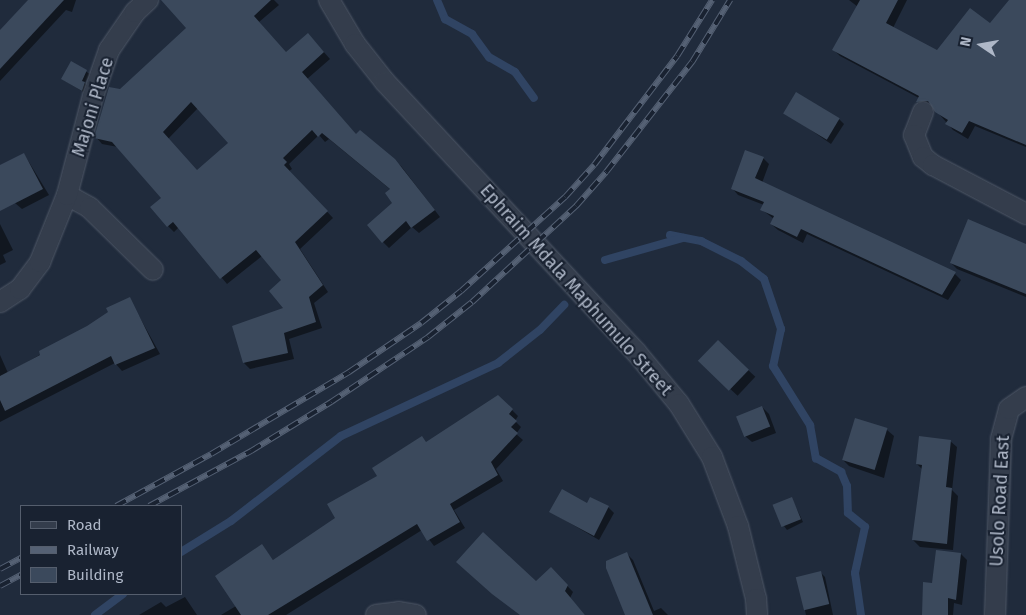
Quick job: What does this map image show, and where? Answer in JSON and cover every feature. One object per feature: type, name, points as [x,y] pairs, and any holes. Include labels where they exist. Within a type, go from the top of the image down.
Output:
[{"type":"street","name":"Majoni Place","points":[[0,302],[20,289],[40,262],[67,195],[93,96],[109,50],[135,12],[148,0]]},
{"type":"street","name":"Ephraim Mdala Maphumulo Street","points":[[329,0],[355,44],[385,82],[636,352],[679,404],[712,457],[738,526],[756,599],[757,615]]},
{"type":"street","points":[[923,112],[914,135],[923,157],[933,165],[1026,214]]},
{"type":"street","points":[[67,195],[90,208],[153,270]]},
{"type":"street","name":"Usolo Road East","points":[[995,615],[1001,438],[1008,409],[1026,397]]},
{"type":"street","points":[[376,615],[399,612],[416,615]]},
{"type":"building","points":[[28,0],[64,0],[0,69],[0,30]]},
{"type":"building","points":[[161,0],[271,0],[254,16],[286,52],[308,33],[324,52],[302,72],[356,134],[360,130],[395,159],[435,210],[411,228],[406,221],[382,243],[367,225],[392,203],[385,193],[390,189],[322,133],[318,137],[312,130],[283,158],[287,162],[284,165],[328,211],[295,242],[323,285],[309,297],[316,322],[284,333],[288,353],[243,363],[232,326],[283,308],[269,291],[281,280],[256,250],[220,279],[173,222],[167,227],[150,207],[161,198],[112,142],[94,138],[109,87],[120,89],[186,28]],"holes":[[[191,102],[228,143],[197,170],[163,132]]]},
{"type":"building","points":[[860,0],[898,0],[886,23],[937,50],[970,8],[990,23],[1009,0],[1026,0],[1026,145],[969,121],[962,133],[945,124],[948,120],[935,112],[928,101],[916,102],[919,96],[832,50]]},
{"type":"building","points":[[71,61],[87,70],[82,81],[85,82],[82,91],[61,79]]},
{"type":"building","points":[[796,92],[840,118],[827,140],[783,113]]},
{"type":"building","points":[[745,150],[764,157],[755,178],[956,272],[942,295],[801,229],[797,237],[770,224],[774,216],[760,210],[764,202],[731,189]]},
{"type":"building","points":[[24,153],[43,189],[0,211],[0,165]]},
{"type":"building","points":[[968,219],[1026,244],[1026,294],[950,263]]},
{"type":"building","points":[[130,297],[155,348],[115,365],[111,356],[5,411],[0,400],[0,376],[40,355],[39,351],[87,326],[108,312],[106,308]]},
{"type":"building","points":[[718,340],[749,370],[729,391],[698,361]]},
{"type":"building","points":[[498,395],[513,409],[509,414],[517,421],[511,427],[518,433],[491,462],[498,475],[450,504],[460,522],[427,541],[417,524],[268,615],[241,615],[215,576],[262,544],[273,560],[335,518],[327,504],[377,476],[372,468],[422,436],[426,442]]},
{"type":"building","points":[[762,406],[770,426],[744,437],[736,416]]},
{"type":"building","points":[[855,418],[888,428],[875,470],[842,460]]},
{"type":"building","points":[[919,436],[951,440],[946,487],[952,488],[947,544],[912,540],[922,465],[916,464]]},
{"type":"building","points":[[562,489],[587,503],[590,497],[609,506],[594,536],[549,512]]},
{"type":"building","points":[[792,497],[801,519],[782,527],[773,505]]},
{"type":"building","points":[[483,532],[536,581],[551,567],[568,585],[565,591],[585,615],[520,615],[492,594],[456,562]]},
{"type":"building","points":[[936,550],[961,553],[956,600],[948,598],[948,615],[922,615],[923,582],[932,583]]},
{"type":"building","points":[[627,552],[653,615],[625,615],[606,568],[606,561]]},
{"type":"building","points":[[821,571],[829,604],[804,610],[796,577]]},
{"type":"waterway","points":[[437,0],[445,19],[472,34],[489,57],[515,72],[534,98]]},
{"type":"waterway","points":[[670,235],[701,241],[741,261],[764,279],[781,329],[773,366],[810,425],[816,458],[841,472],[847,486],[848,513],[865,527],[855,573],[861,615]]},
{"type":"waterway","points":[[605,260],[683,238]]},
{"type":"waterway","points":[[182,551],[231,521],[341,436],[498,363],[540,330],[564,305]]},
{"type":"waterway","points":[[95,615],[122,595]]},
{"type":"railway","points":[[118,505],[211,454],[349,372],[421,323],[461,291],[565,197],[594,165],[677,56],[712,0]]},
{"type":"railway","points":[[151,505],[251,451],[331,402],[428,337],[472,302],[576,206],[606,172],[692,62],[730,0]]},
{"type":"railway","points":[[0,569],[20,559]]},
{"type":"railway","points":[[0,586],[20,576]]}]
